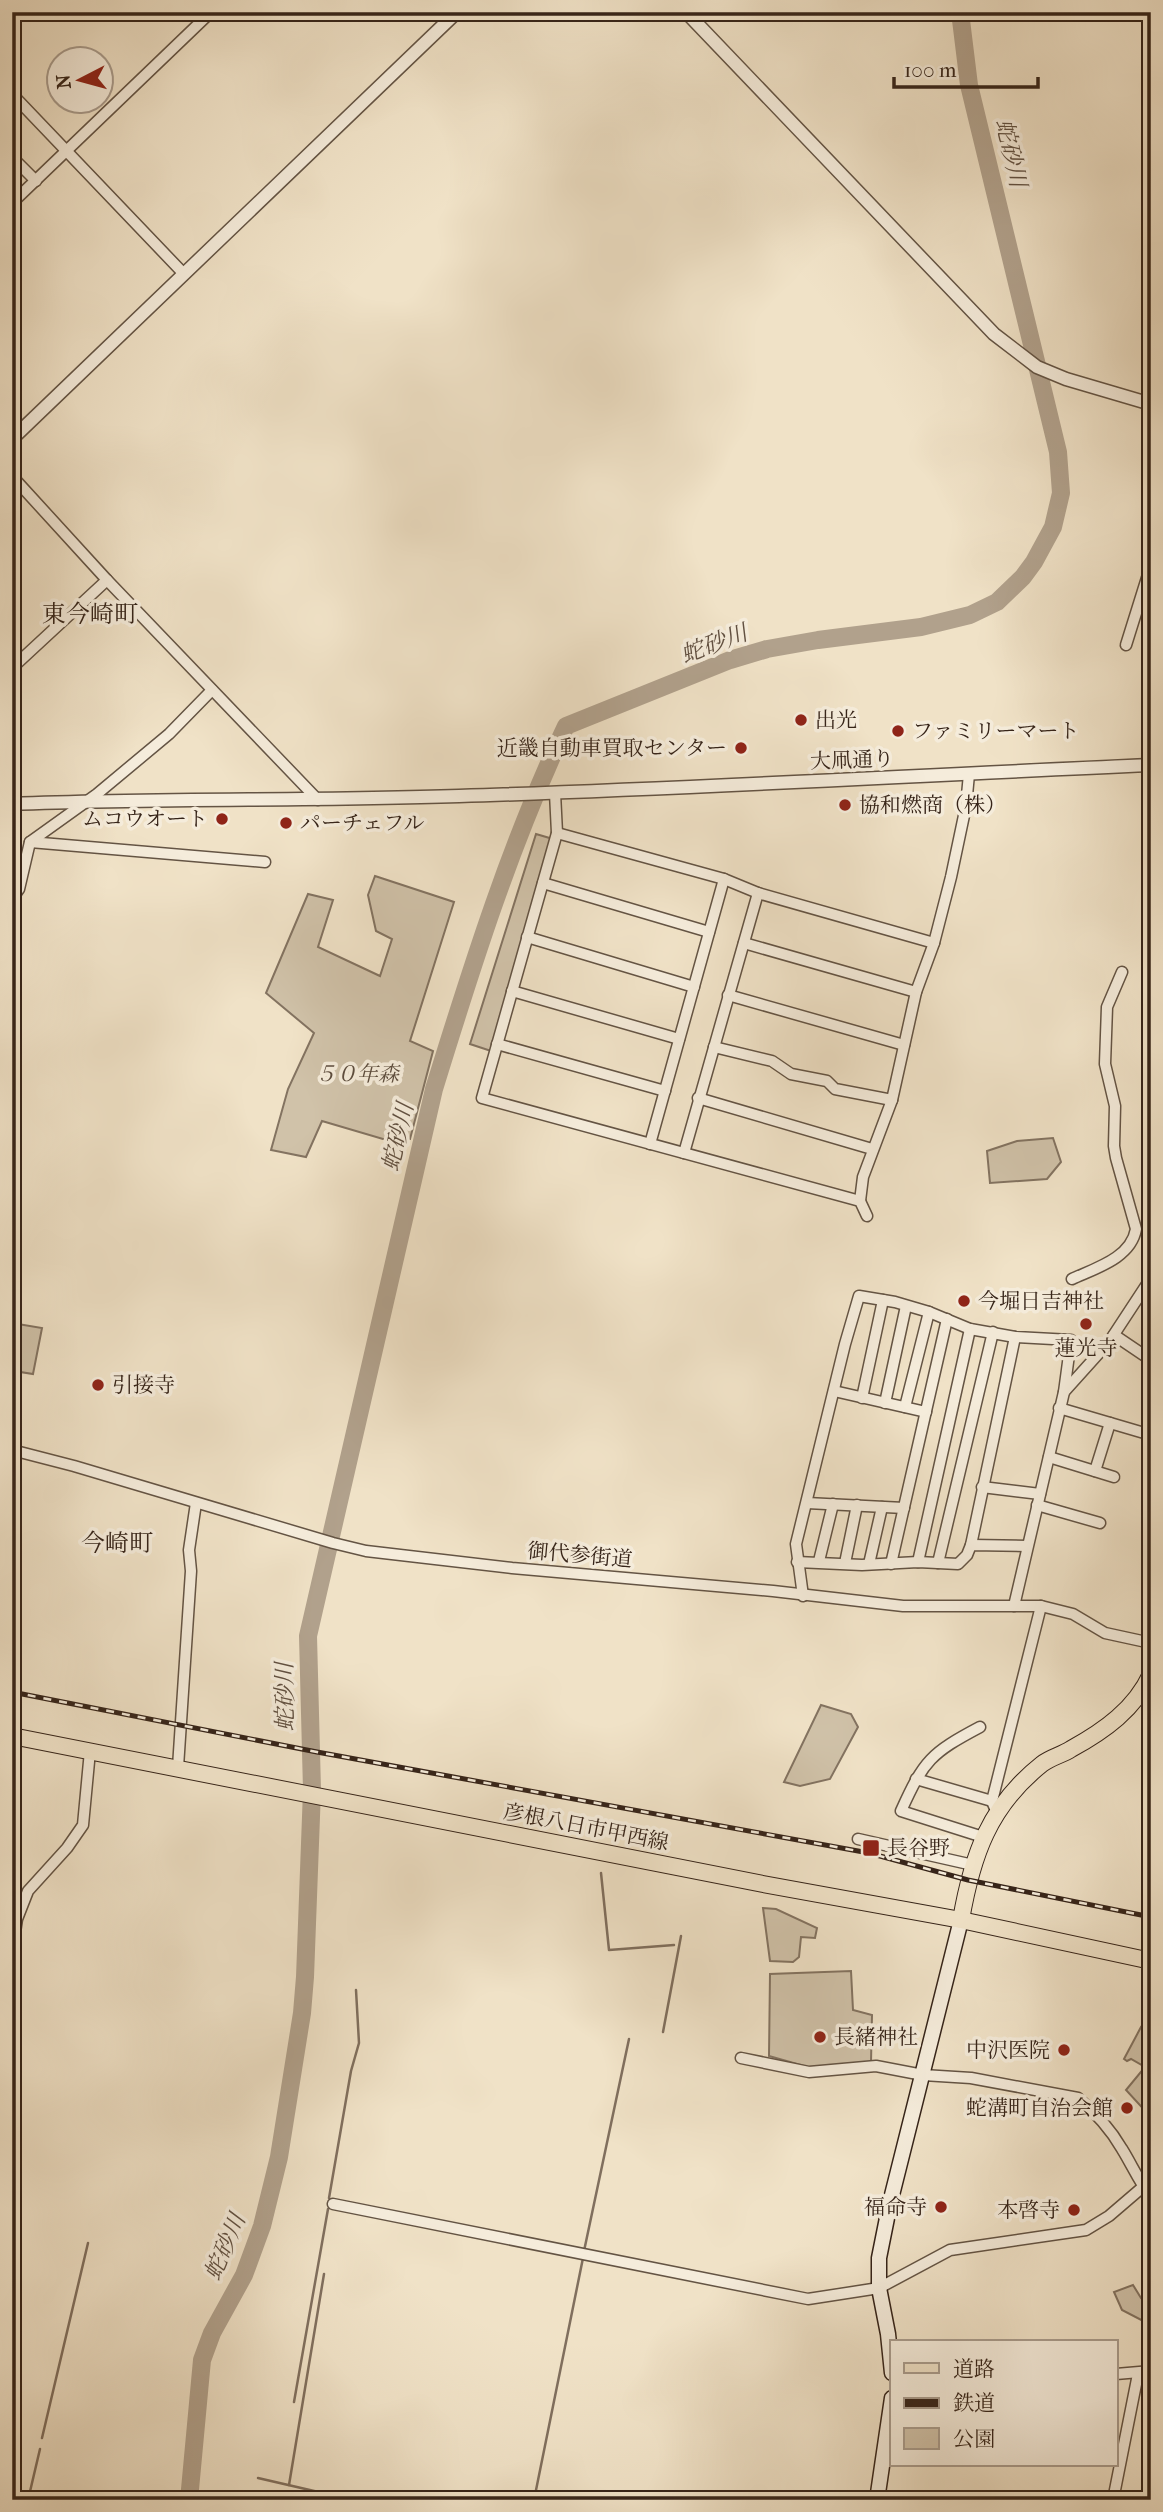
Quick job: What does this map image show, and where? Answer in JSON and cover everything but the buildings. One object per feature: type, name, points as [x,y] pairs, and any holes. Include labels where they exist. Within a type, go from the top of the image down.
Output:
[{"type":"main road","points":[[890,2354],[879,2288],[879,2258],[883,2236],[973,1865],[994,1806],[1044,1762],[1093,1736],[1125,1712],[1151,1674]]},
{"type":"main road","name":"彦根八日市甲西線","points":[[12,1736],[961,1920],[1151,1961]]},
{"type":"main road","points":[[877,2500],[890,2412]]},
{"type":"street","points":[[12,203],[211,12]]},
{"type":"street","points":[[12,439],[457,12]]},
{"type":"street","points":[[686,12],[993,334],[1037,367],[1066,379],[1151,404]]},
{"type":"street","points":[[12,94],[184,274]]},
{"type":"street","points":[[12,157],[36,181]]},
{"type":"street","points":[[12,476],[107,580],[318,800]]},
{"type":"street","points":[[1126,645],[1151,565]]},
{"type":"street","points":[[12,668],[107,580]]},
{"type":"street","points":[[12,899],[19,889],[30,842],[88,801],[169,734],[212,690]]},
{"type":"street","name":"大凧通り","points":[[12,804],[318,800],[555,793],[1151,765]]},
{"type":"street","points":[[867,1216],[859,1201],[863,1177],[892,1100],[916,992],[934,943],[959,841],[969,774]]},
{"type":"street","points":[[555,793],[557,832],[482,1098],[859,1201]]},
{"type":"street","points":[[557,832],[934,943]]},
{"type":"street","points":[[30,842],[265,862]]},
{"type":"street","points":[[650,1144],[724,879]]},
{"type":"street","points":[[543,883],[709,932]]},
{"type":"street","points":[[684,1153],[758,893]]},
{"type":"street","points":[[527,937],[694,986]]},
{"type":"street","points":[[744,943],[916,992]]},
{"type":"street","points":[[1072,1279],[1126,1251],[1133,1242],[1136,1229],[1114,1146],[1115,1107],[1105,1064],[1107,1007],[1122,972]]},
{"type":"street","points":[[512,991],[679,1038]]},
{"type":"street","points":[[729,995],[904,1045]]},
{"type":"street","points":[[497,1044],[665,1091]]},
{"type":"street","points":[[713,1047],[772,1061],[791,1074],[827,1081],[835,1089],[892,1100]]},
{"type":"street","points":[[698,1098],[872,1149]]},
{"type":"street","points":[[1064,1392],[1114,1335],[1151,1278]]},
{"type":"street","points":[[803,1596],[796,1545],[859,1296],[929,1312],[970,1329],[1015,1338],[1072,1340],[1064,1392],[1014,1606]]},
{"type":"street","points":[[862,1398],[883,1300]]},
{"type":"street","points":[[885,1403],[906,1306]]},
{"type":"street","points":[[905,1408],[929,1312]]},
{"type":"street","points":[[891,1564],[947,1319]]},
{"type":"street","points":[[918,1562],[970,1329]]},
{"type":"street","points":[[939,1563],[993,1332]]},
{"type":"street","points":[[1114,1335],[1151,1360]]},
{"type":"street","points":[[797,1562],[958,1564],[971,1545],[1015,1338]]},
{"type":"street","points":[[834,1391],[926,1412]]},
{"type":"street","points":[[1059,1408],[1151,1435]]},
{"type":"street","points":[[1096,1471],[1110,1423]]},
{"type":"street","name":"御代参街道","points":[[12,1450],[329,1542],[366,1550],[512,1568],[773,1591],[903,1606],[1041,1606],[1073,1614],[1105,1633],[1151,1643]]},
{"type":"street","points":[[1049,1457],[1114,1477]]},
{"type":"street","points":[[982,1487],[1038,1500],[1100,1523]]},
{"type":"street","points":[[178,1767],[191,1571],[189,1550],[196,1503]]},
{"type":"street","points":[[807,1503],[904,1508]]},
{"type":"street","points":[[819,1561],[833,1504]]},
{"type":"street","points":[[845,1563],[857,1505]]},
{"type":"street","points":[[869,1564],[882,1507]]},
{"type":"street","points":[[971,1545],[1027,1546]]},
{"type":"street","points":[[916,1779],[994,1806],[1041,1606]]},
{"type":"street","points":[[980,1727],[948,1744],[928,1760],[901,1811],[983,1837]]},
{"type":"street","points":[[12,1952],[17,1919],[28,1891],[67,1848],[83,1825],[90,1751]]},
{"type":"street","points":[[858,1839],[973,1865]]},
{"type":"street","points":[[741,2058],[809,2071],[876,2066],[923,2075],[971,2078],[1078,2098],[1091,2108],[1121,2146],[1147,2183],[1151,2197]]},
{"type":"street","points":[[333,2204],[808,2299],[879,2288],[950,2250],[1086,2230],[1110,2216],[1147,2183]]},
{"type":"street","points":[[1118,2375],[1151,2371]]},
{"type":"street","points":[[1114,2500],[1138,2374]]},
{"type":"green space","points":[[536,834],[553,839],[491,1051],[470,1044]]},
{"type":"green space","name":"５０年森","points":[[375,876],[454,902],[410,1041],[433,1051],[410,1139],[383,1139],[322,1121],[306,1157],[271,1150],[288,1089],[314,1033],[266,993],[308,894],[333,900],[318,947],[380,976],[392,939],[376,931],[368,895]]},
{"type":"green space","points":[[1053,1138],[1061,1162],[1047,1179],[990,1183],[987,1151],[1017,1141]]},
{"type":"green space","points":[[12,1323],[42,1328],[33,1374],[20,1372],[18,1380],[12,1379]]},
{"type":"green space","points":[[821,1705],[851,1714],[858,1727],[830,1779],[800,1786],[784,1782]]},
{"type":"green space","points":[[763,1908],[776,1909],[817,1928],[815,1938],[801,1937],[799,1957],[793,1962],[770,1961]]},
{"type":"green space","name":"長緒神社","points":[[851,1971],[853,2010],[872,2015],[871,2062],[811,2068],[769,2056],[770,1974]]},
{"type":"green space","points":[[1141,2027],[1151,2033],[1151,2112],[1148,2114],[1126,2090],[1145,2067],[1131,2059],[1124,2059]]},
{"type":"green space","points":[[1133,2285],[1141,2298],[1151,2293],[1151,2325],[1122,2310],[1114,2292]]},
{"type":"waterway","name":"蛇砂川","points":[[189,2500],[202,2360],[212,2333],[244,2275],[262,2226],[279,2157],[302,2013],[312,1790],[308,1636],[434,1089],[510,859],[546,770],[566,726],[730,660],[767,649],[921,627],[970,615],[997,602],[1023,577],[1053,527],[1061,493],[1058,452],[969,85],[960,12]]},
{"type":"waterway","points":[[601,1873],[609,1950],[674,1945]]},
{"type":"waterway","points":[[663,2032],[681,1936]]},
{"type":"waterway","points":[[329,2198],[351,2071],[359,2043],[356,1990]]},
{"type":"waterway","points":[[584,2251],[629,2039]]},
{"type":"waterway","points":[[294,2402],[328,2209]]},
{"type":"waterway","points":[[42,2438],[88,2243]]},
{"type":"waterway","points":[[534,2500],[583,2258]]},
{"type":"waterway","points":[[289,2485],[324,2274]]},
{"type":"waterway","points":[[28,2500],[40,2449]]},
{"type":"waterway","points":[[258,2478],[353,2500]]},
{"type":"railway","points":[[12,1692],[317,1752],[869,1853],[968,1880],[1151,1917]]},
{"type":"place","name":"出光","points":[[801,720]]},
{"type":"place","name":"ファミリーマート","points":[[898,731]]},
{"type":"place","name":"近畿自動車買取センター","points":[[741,748]]},
{"type":"place","name":"協和燃商（株）","points":[[845,805]]},
{"type":"place","name":"ムコウオート","points":[[222,819]]},
{"type":"place","name":"パーチェフル","points":[[286,823]]},
{"type":"place","name":"今堀日吉神社","points":[[964,1301]]},
{"type":"place","name":"蓮光寺","points":[[1086,1324]]},
{"type":"place","name":"引接寺","points":[[98,1385]]},
{"type":"place","name":"長谷野","points":[[871,1848]]},
{"type":"place","name":"長緒神社","points":[[820,2037]]},
{"type":"place","name":"中沢医院","points":[[1064,2050]]},
{"type":"place","name":"蛇溝町自治会館","points":[[1127,2108]]},
{"type":"place","name":"福命寺","points":[[941,2207]]},
{"type":"place","name":"本啓寺","points":[[1074,2210]]},
{"type":"district","name":"東今崎町","points":[[90,614]]},
{"type":"district","name":"今崎町","points":[[117,1543]]}]
